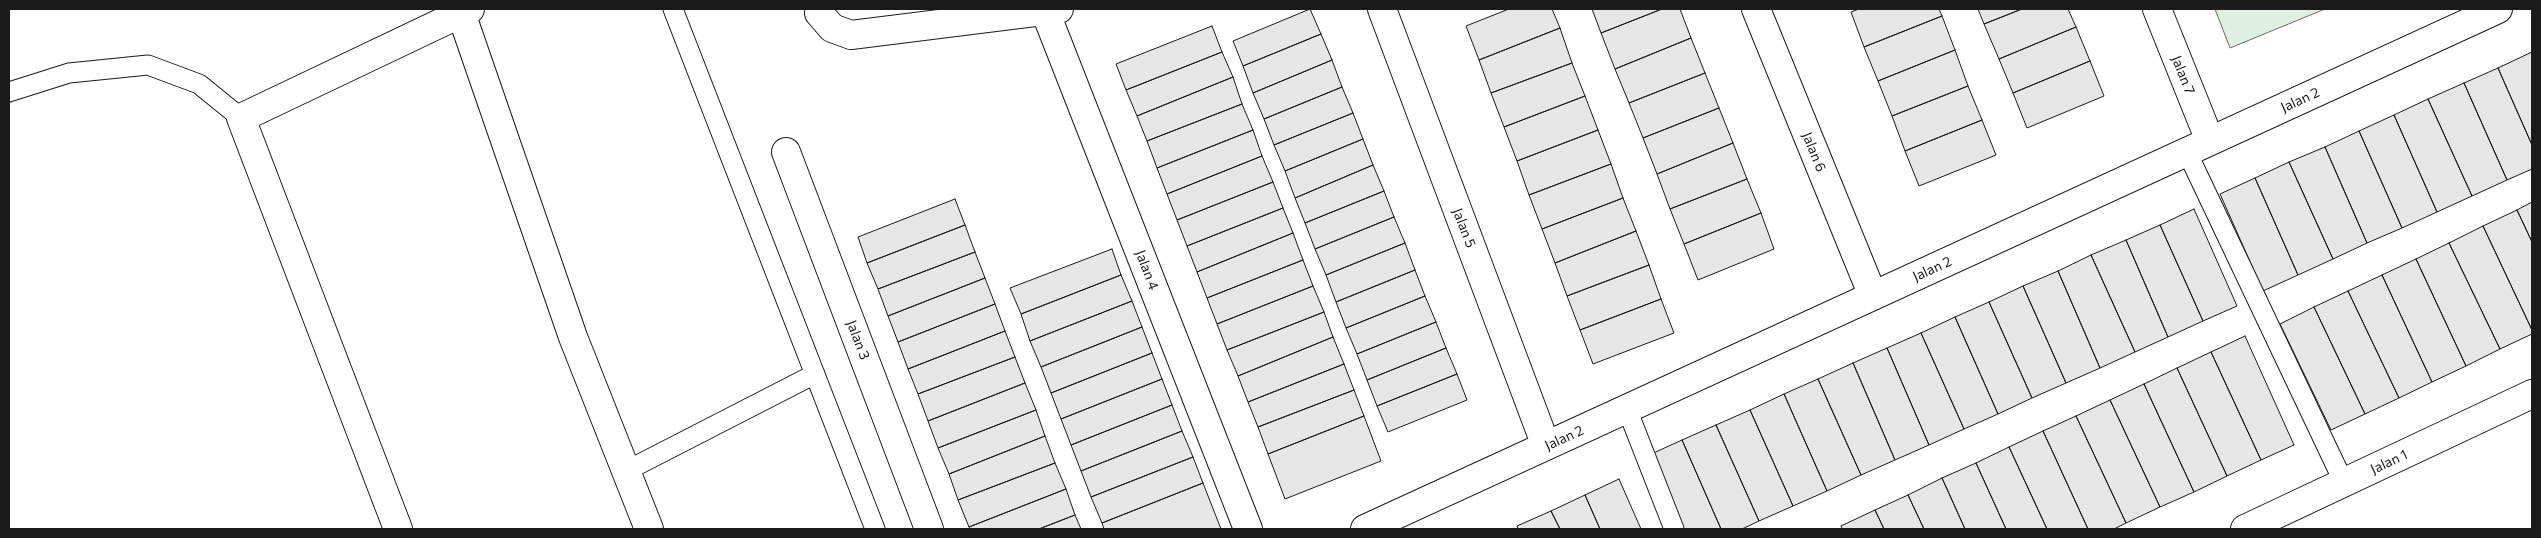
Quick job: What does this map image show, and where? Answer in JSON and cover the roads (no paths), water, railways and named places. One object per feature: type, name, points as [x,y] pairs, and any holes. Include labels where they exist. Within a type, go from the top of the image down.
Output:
[{"type":"street","name":"Jalan 5","points":[[1382,9],[1546,446]]},
{"type":"street","name":"Jalan 6","points":[[1756,9],[1873,296]]},
{"type":"street","name":"Jalan 7","points":[[2157,9],[2199,146]]},
{"type":"street","name":"Jalan 2","points":[[1365,529],[2498,9]]},
{"type":"street","points":[[818,11],[832,28],[851,35],[1052,10]]},
{"type":"street","name":"Jalan 4","points":[[1052,10],[1248,529]]},
{"type":"street","points":[[398,529],[241,118],[466,11],[573,336],[649,529]]},
{"type":"street","name":"Jalan 3","points":[[786,152],[929,529]]},
{"type":"street","name":"Jalan 1","points":[[2245,529],[2532,394]]},
{"type":"lane","points":[[673,9],[876,529]]},
{"type":"lane","points":[[9,92],[69,73],[148,64],[199,84],[241,118]]},
{"type":"lane","points":[[2199,146],[2344,483]]},
{"type":"lane","points":[[626,471],[815,374]]},
{"type":"lane","points":[[1627,409],[1674,529]]}]
